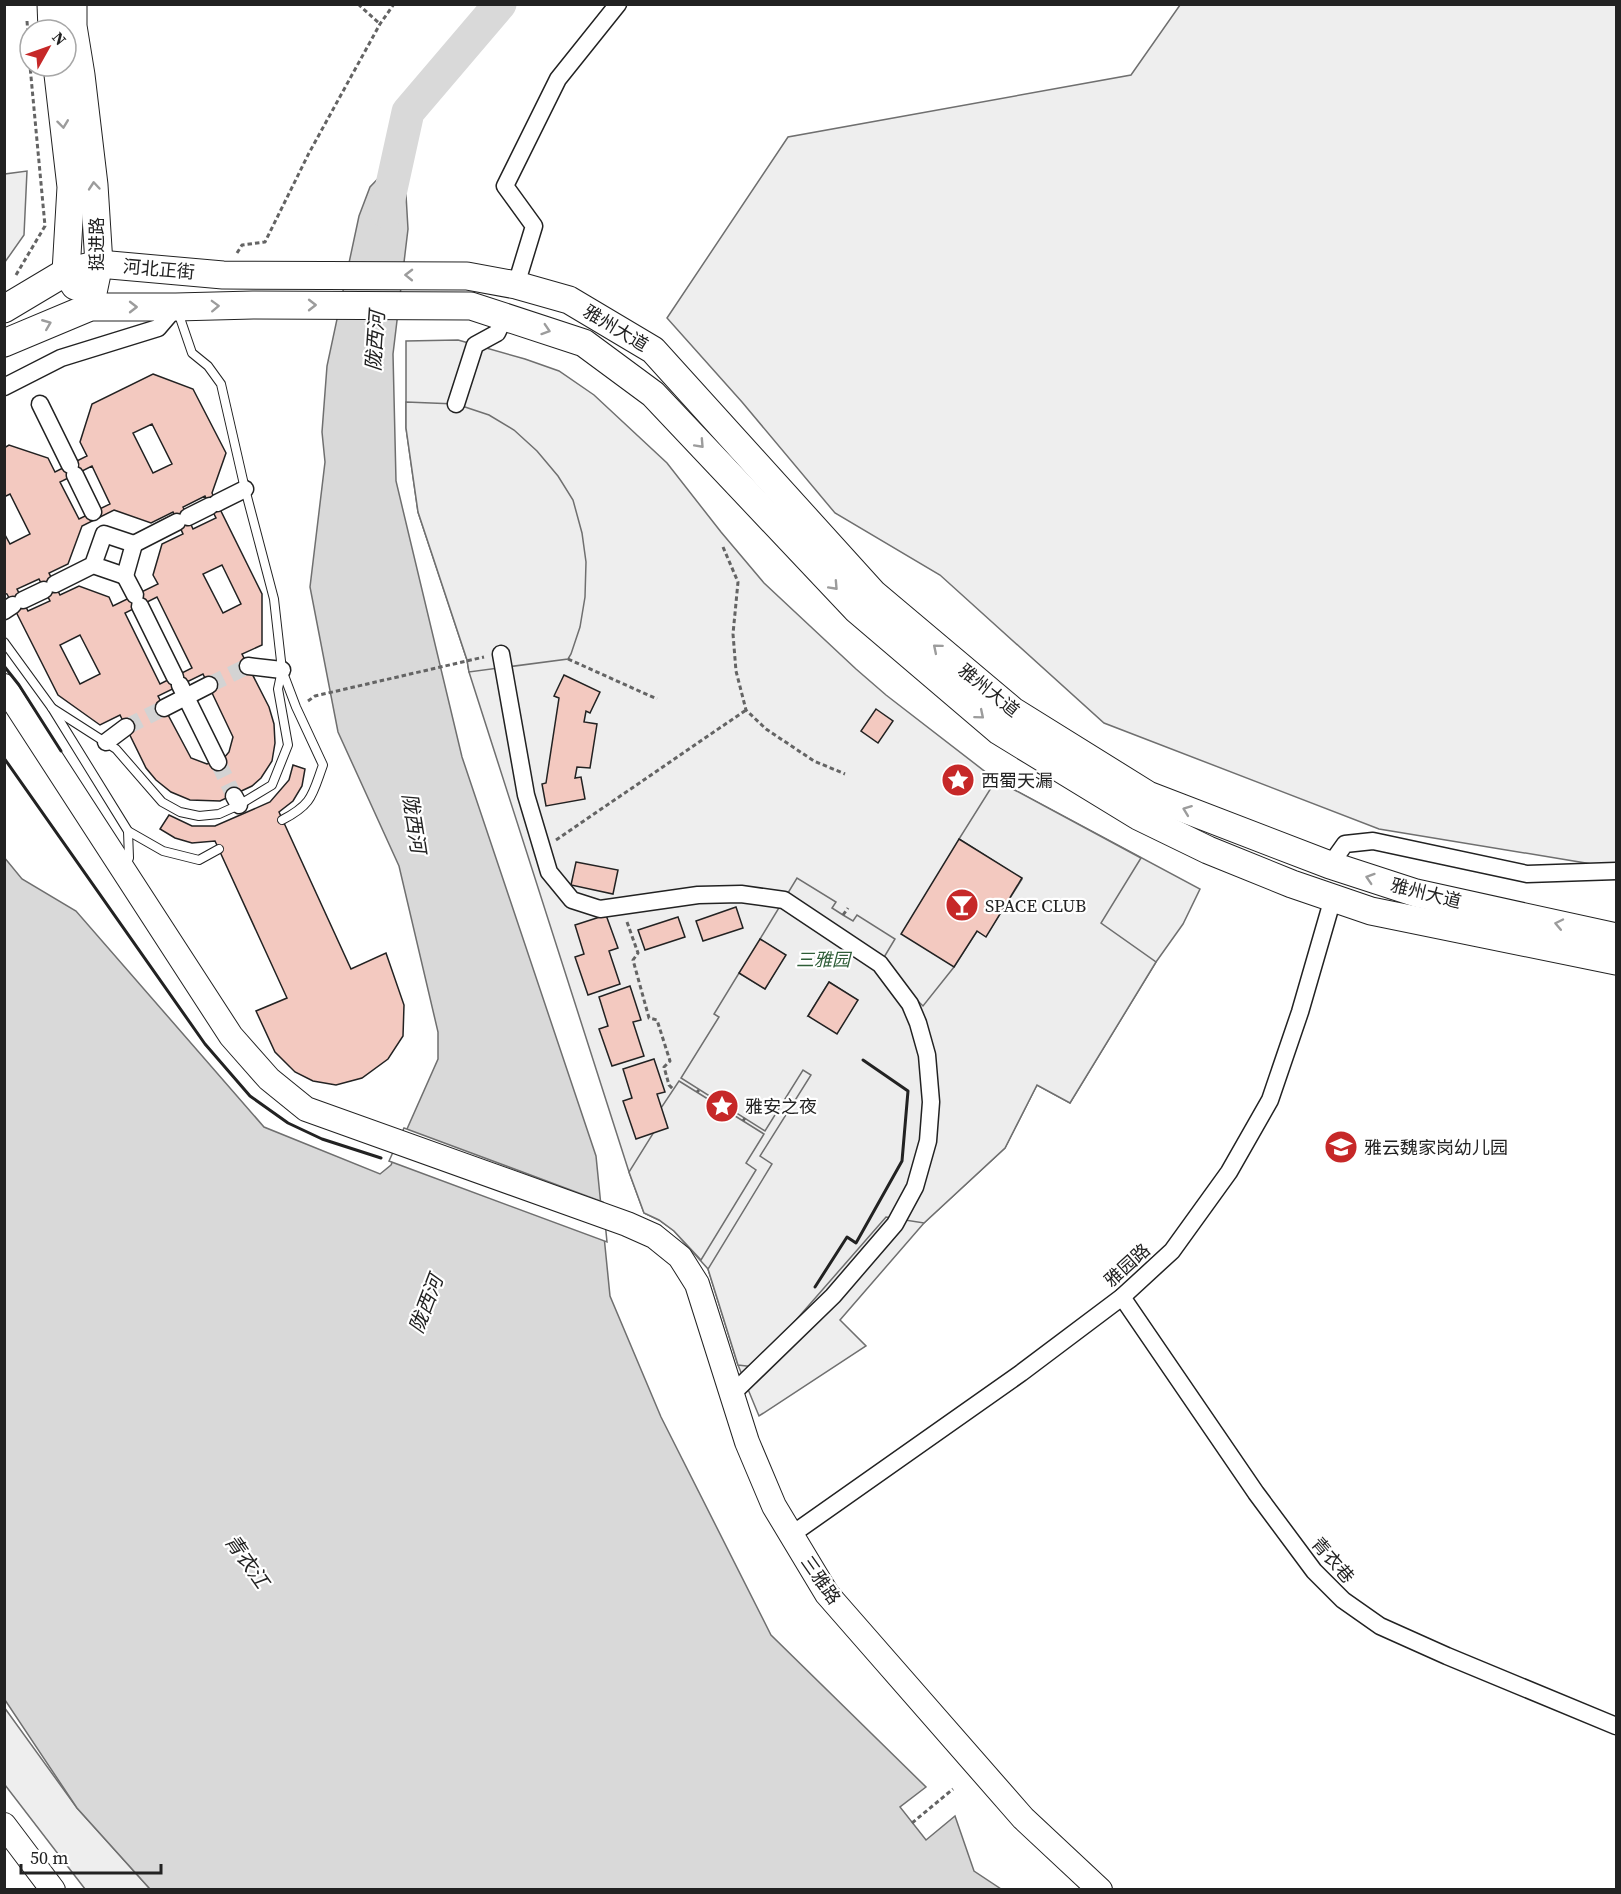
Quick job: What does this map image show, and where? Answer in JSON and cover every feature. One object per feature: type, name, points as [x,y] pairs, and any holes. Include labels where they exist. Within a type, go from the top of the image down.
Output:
[{"type":"main road","name":"挺进路","points":[[73,4],[73,26],[94,184],[99,264],[90,307]]},
{"type":"main road","name":"挺进路","points":[[58,78],[71,187],[66,272],[90,307]]},
{"type":"main road","name":"河北正街","points":[[4,309],[66,272],[99,264],[223,275],[468,276]]},
{"type":"main road","name":"雅州大道","points":[[468,276],[516,285],[569,300],[653,350],[873,593],[1013,711],[1148,795],[1330,865],[1416,893],[1617,937]]},
{"type":"main road","name":"河北正街","points":[[4,343],[90,307],[471,306]]},
{"type":"main road","name":"雅州大道","points":[[471,306],[584,343],[653,394],[857,610],[999,731],[1138,816],[1208,850],[1371,911],[1617,962]]},
{"type":"street","points":[[516,285],[534,226],[505,186],[558,79],[618,4]]},
{"type":"street","points":[[5,385],[61,358],[158,327],[177,307]]},
{"type":"street","points":[[456,404],[475,345],[497,333],[505,316]]},
{"type":"street","points":[[13,606],[93,565],[104,534],[40,405]]},
{"type":"street","points":[[104,534],[134,544],[245,489]]},
{"type":"street","points":[[134,544],[125,576],[218,762]]},
{"type":"street","points":[[93,565],[125,576]]},
{"type":"street","points":[[501,654],[526,795],[549,872],[572,900],[600,909],[698,895],[741,894],[784,900],[880,964],[910,1004],[918,1023],[927,1055],[931,1101],[928,1141],[915,1187],[895,1224],[833,1296],[732,1394]]},
{"type":"street","points":[[248,666],[282,670]]},
{"type":"street","name":"三雅路","points":[[4,686],[231,1036],[268,1079],[306,1109],[627,1224],[654,1236],[680,1257],[697,1284],[747,1442],[774,1506],[827,1594],[1023,1818],[1100,1890]]},
{"type":"street","points":[[180,686],[209,686]]},
{"type":"street","points":[[164,708],[180,686]]},
{"type":"street","points":[[105,742],[126,727]]},
{"type":"street","points":[[1330,865],[1345,844],[1373,841],[1527,874],[1617,871]]},
{"type":"street","name":"雅园路","points":[[791,1535],[1021,1372],[1122,1297],[1172,1251],[1229,1172],[1270,1100],[1300,1012],[1333,898]]},
{"type":"street","name":"青衣巷","points":[[1122,1297],[1256,1493],[1314,1571],[1343,1600],[1380,1626],[1617,1726]]},
{"type":"street","points":[[4,1825],[53,1890]]},
{"type":"lane","points":[[177,307],[192,353],[208,366],[221,384],[245,489],[274,599],[282,670],[296,707],[324,765],[309,802],[295,814],[282,820]]},
{"type":"lane","points":[[4,642],[52,708],[128,831],[163,851],[199,860],[219,849]]},
{"type":"lane","points":[[52,708],[116,748],[162,801],[180,812],[199,816],[219,814],[237,801],[272,785],[288,745],[278,689],[282,670]]},
{"type":"lane","points":[[123,870],[129,858],[128,831]]},
{"type":"path","points":[[111,4],[154,4]]},
{"type":"path","points":[[358,4],[380,24]]},
{"type":"path","points":[[223,275],[242,245],[265,242],[309,153],[380,24],[394,4]]},
{"type":"path","points":[[15,277],[45,226],[31,78]]},
{"type":"path","points":[[723,547],[738,582],[733,634],[736,671],[746,710],[766,729],[814,761],[845,774]]},
{"type":"path","points":[[568,658],[657,699]]},
{"type":"path","points":[[315,696],[467,660]]},
{"type":"path","points":[[542,849],[746,710]]},
{"type":"path","points":[[622,906],[638,953],[633,960],[649,1018],[657,1020],[670,1061],[664,1067],[669,1085],[673,1089]]},
{"type":"path","points":[[843,915],[848,908]]},
{"type":"path","points":[[912,1823],[953,1789]]},
{"type":"green space","points":[[1180,5],[1616,5],[1616,868],[1379,829],[1104,723],[940,575],[835,513],[742,402],[667,318],[788,137],[1131,75]]},
{"type":"green space","points":[[27,171],[24,235],[5,262],[5,174]]},
{"type":"green space","name":"三雅园","points":[[458,340],[559,371],[594,395],[667,463],[764,583],[886,695],[996,780],[1200,889],[1183,924],[1156,962],[1070,1103],[1037,1085],[1005,1148],[924,1223],[840,1320],[866,1346],[759,1416],[738,1365],[708,1269],[674,1231],[644,1213],[418,512],[406,428],[406,341]]},
{"type":"green space","points":[[4,1707],[77,1808],[150,1889],[85,1889],[5,1785]]},
{"type":"shaded area","points":[[406,402],[456,404],[489,415],[514,430],[537,451],[558,476],[573,500],[582,533],[586,562],[585,597],[580,627],[568,659],[469,672],[418,512],[406,428]]},
{"type":"shaded area","points":[[996,780],[1141,858],[1101,923],[1156,962],[1070,1103],[1037,1085],[1005,1148],[924,1223],[886,1217],[755,1367],[738,1365],[708,1269],[772,1164],[760,1156],[811,1075],[803,1070],[765,1131],[681,1078],[719,1017],[714,1014],[739,973],[765,989],[785,955],[760,939],[797,878],[836,902],[832,908],[843,915],[853,921],[857,915],[895,939],[880,964],[923,1006],[954,967],[977,931],[986,936],[1022,879],[959,839]],"holes":[[[829,982],[857,1000],[808,1016]]]},
{"type":"shaded area","points":[[679,1081],[764,1134],[746,1163],[756,1170],[701,1260],[674,1231],[644,1213],[629,1172],[654,1132],[661,1108]]},
{"type":"water","name":"青衣江","points":[[393,163],[406,195],[408,229],[393,354],[396,481],[462,757],[596,1156],[610,1296],[661,1417],[771,1635],[926,1787],[900,1807],[926,1840],[955,1816],[974,1871],[1001,1889],[150,1889],[77,1808],[5,1700],[4,857],[22,879],[76,911],[264,1127],[380,1174],[391,1165],[438,1059],[438,1032],[399,866],[338,732],[310,587],[325,462],[322,432],[327,366],[359,216],[370,187]]},
{"type":"pier","points":[[404,1128],[603,1202],[607,1242],[389,1161]]},
{"type":"building","points":[[153,374],[193,389],[226,453],[212,493],[262,594],[262,645],[242,654],[269,707],[274,724],[275,743],[272,761],[261,778],[252,786],[220,801],[190,800],[171,792],[146,768],[120,715],[100,725],[58,695],[7,594],[4,593],[4,533],[10,544],[30,534],[10,494],[4,497],[4,448],[9,445],[48,458],[55,472],[87,456],[80,442],[92,404]],"holes":[[[152,424],[172,464],[153,473],[133,433]],[[92,466],[110,504],[79,519],[60,482]],[[205,496],[216,518],[193,529],[183,507]],[[114,510],[151,523],[173,512],[183,534],[162,544],[153,575],[158,584],[113,606],[109,597],[79,586],[60,595],[49,573],[68,564],[82,526]],[[222,565],[241,604],[223,613],[203,574]],[[39,579],[50,601],[28,611],[17,589]],[[157,597],[192,668],[160,684],[125,613]],[[80,635],[100,674],[80,684],[60,645]],[[203,674],[233,737],[229,752],[223,759],[207,764],[191,758],[158,696]]]},
{"type":"building","points":[[564,675],[600,692],[590,713],[586,711],[584,722],[597,724],[590,768],[577,767],[575,778],[581,777],[585,799],[546,806],[542,784],[546,783],[559,698],[554,696]]},
{"type":"building","points":[[876,709],[893,721],[878,743],[861,731]]},
{"type":"building","points":[[293,765],[305,769],[302,786],[293,801],[279,812],[351,969],[386,953],[404,1005],[403,1036],[388,1059],[362,1078],[336,1085],[313,1081],[295,1072],[275,1052],[256,1011],[287,998],[215,841],[192,843],[175,838],[160,829],[169,815],[192,826],[215,826],[270,802],[289,780]]},
{"type":"building","name":"SPACE CLUB","points":[[959,839],[1022,878],[986,937],[977,931],[954,967],[901,934]]},
{"type":"building","points":[[576,862],[618,870],[613,894],[571,885]]},
{"type":"building","points":[[736,907],[743,928],[703,941],[696,921]]},
{"type":"building","points":[[606,915],[618,948],[609,951],[620,984],[588,995],[575,957],[584,954],[575,925]]},
{"type":"building","points":[[678,917],[685,937],[645,950],[638,930]]},
{"type":"building","points":[[760,939],[786,955],[765,989],[739,973]]},
{"type":"building","points":[[829,982],[858,1000],[837,1034],[808,1016]]},
{"type":"building","points":[[630,986],[641,1020],[633,1022],[644,1056],[612,1066],[599,1029],[608,1026],[599,997]]},
{"type":"building","points":[[654,1059],[665,1092],[657,1094],[668,1128],[636,1139],[623,1101],[632,1098],[623,1069]]},
{"type":"waterway","name":"陇西河","points":[[386,212],[408,112],[500,4]]},
{"type":"tunnel","points":[[209,685],[248,666]]},
{"type":"tunnel","points":[[126,727],[164,708]]},
{"type":"tunnel","points":[[218,762],[234,796]]},
{"type":"wall","points":[[4,666],[19,685],[61,751]]},
{"type":"wall","points":[[4,758],[205,1044],[250,1096],[288,1123],[322,1139],[381,1158]]},
{"type":"wall","points":[[815,1287],[847,1237],[856,1243],[902,1161],[908,1091],[863,1060]]},
{"type":"place","name":"西蜀天漏","points":[[958,780]]},
{"type":"place","name":"SPACE CLUB","points":[[962,905]]},
{"type":"place","name":"雅安之夜","points":[[722,1106]]},
{"type":"place","name":"雅云魏家岗幼儿园","points":[[1341,1147]]}]
